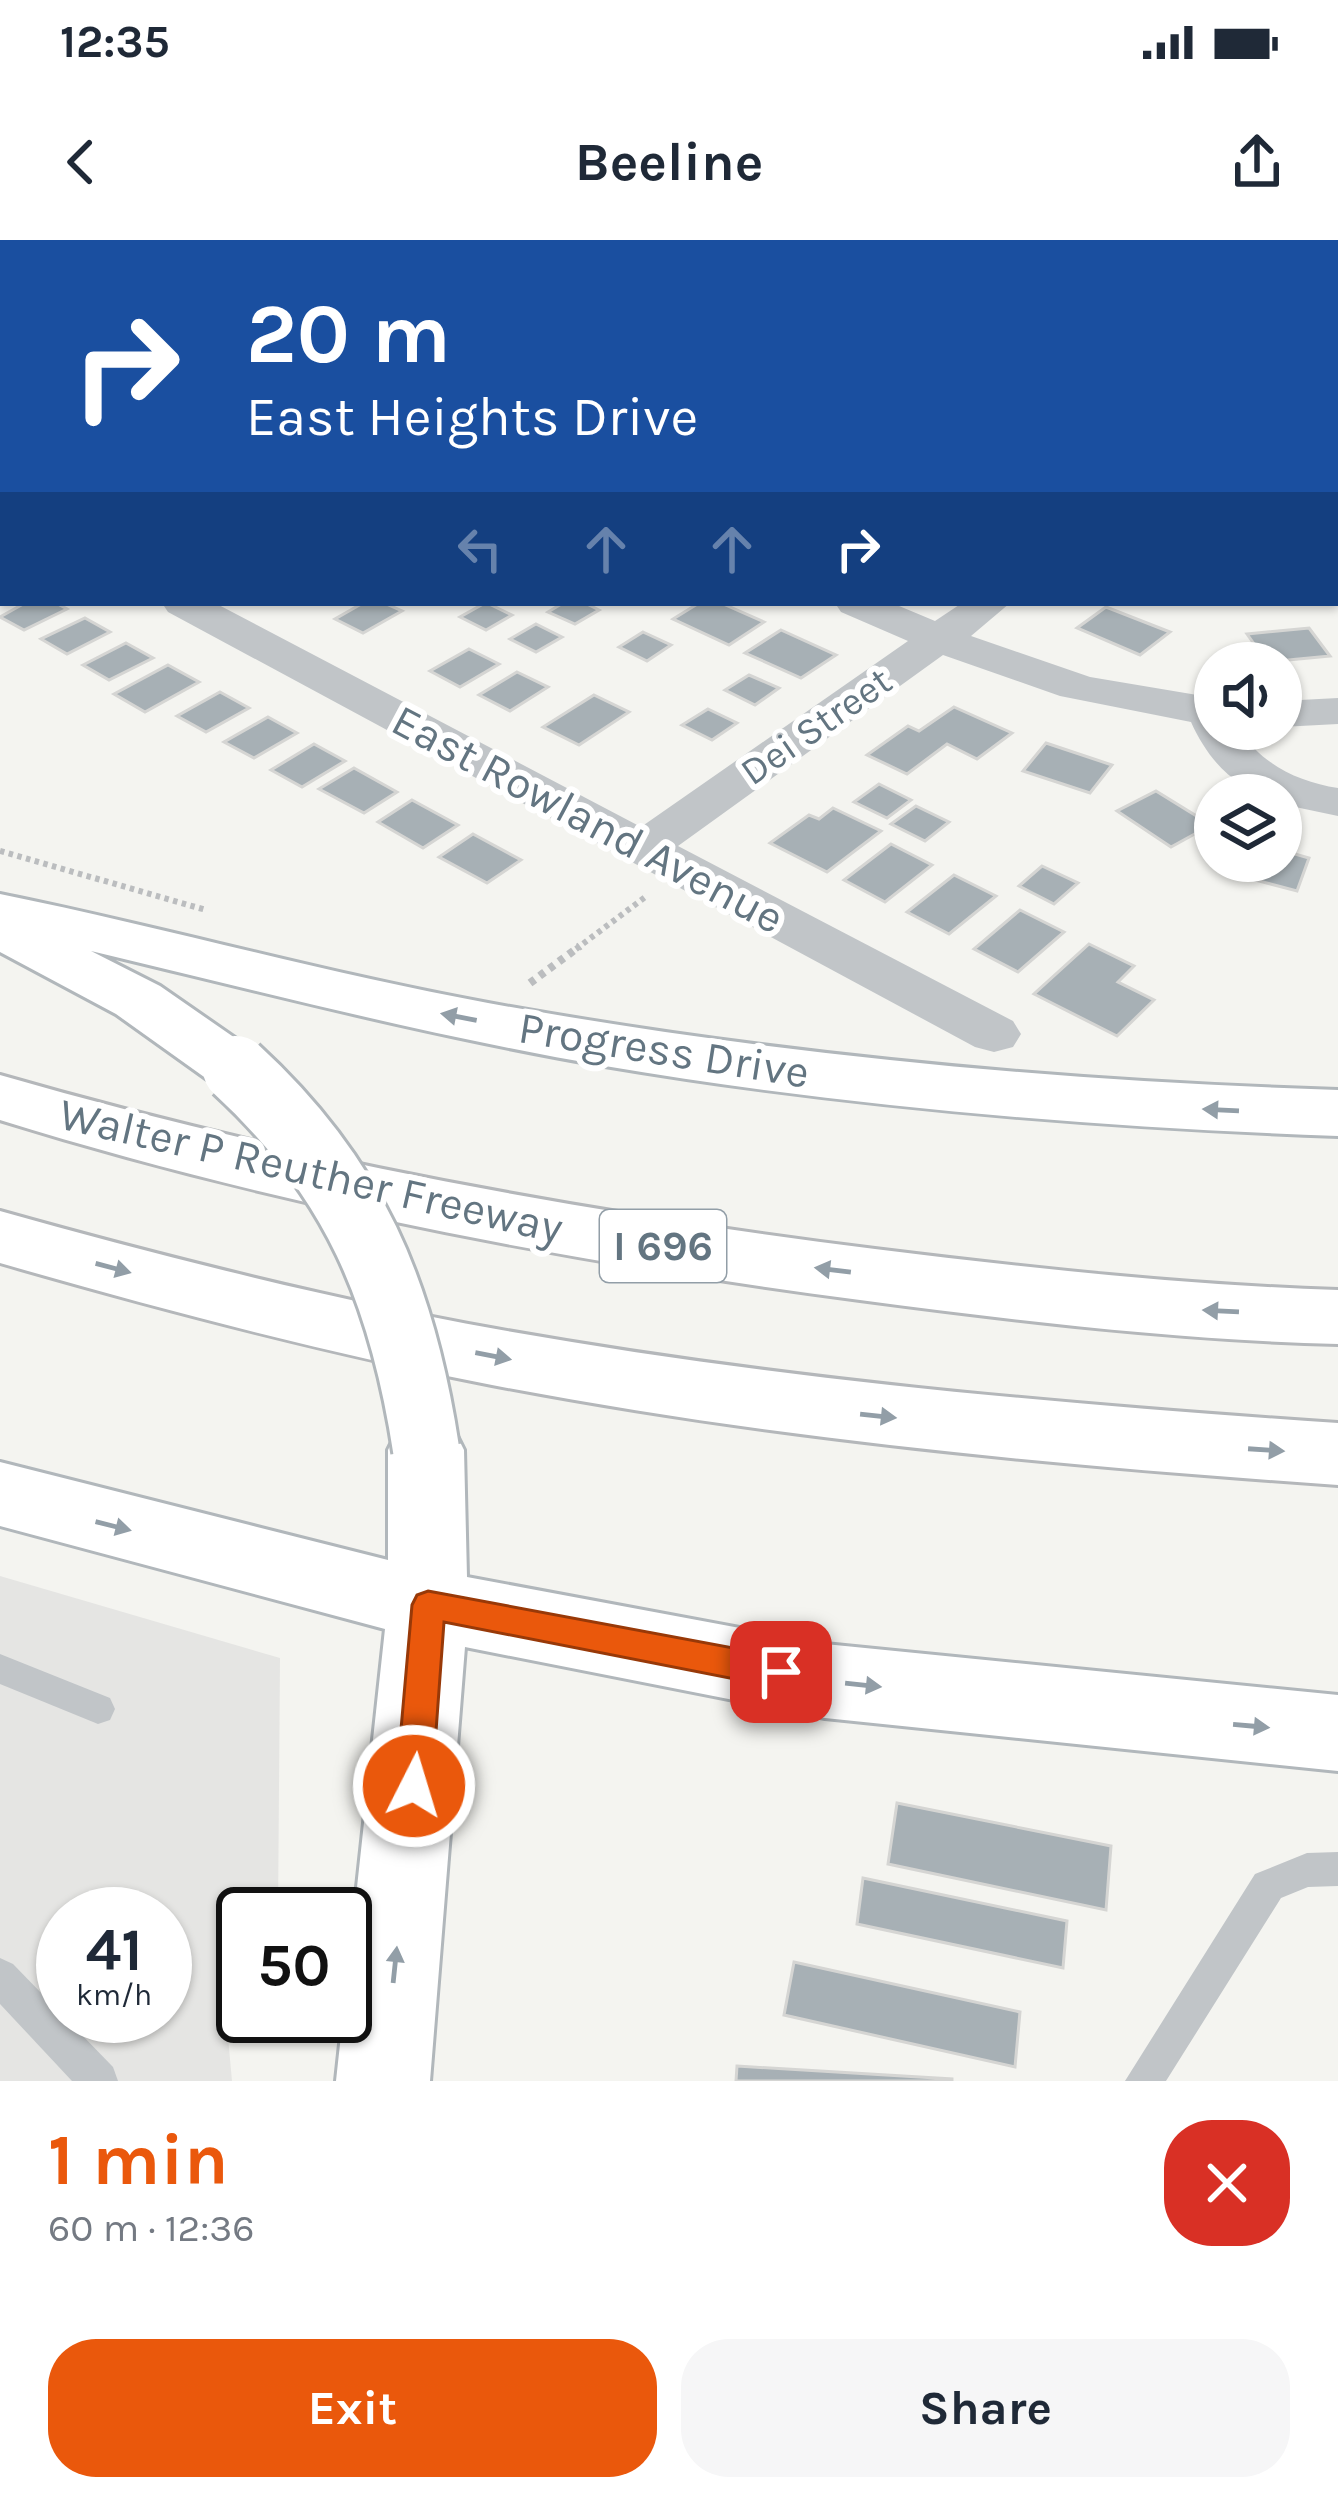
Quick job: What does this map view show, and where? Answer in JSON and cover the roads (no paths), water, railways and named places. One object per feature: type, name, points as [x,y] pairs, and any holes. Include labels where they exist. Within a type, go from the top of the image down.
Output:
[{"type":"main road","name":"Progress Drive","points":[[0,912],[116,935],[362,998],[602,1043],[913,1085],[1224,1111],[1338,1113]]},
{"type":"main road","points":[[0,928],[138,1000],[264,1092],[312,1145],[356,1211],[404,1324],[415,1363],[426,1450],[428,1605],[383,2081]]},
{"type":"main road","name":"Walter P Reuther Freeway","points":[[0,1097],[256,1167],[502,1220],[948,1285],[1143,1307],[1338,1317]]},
{"type":"main road","points":[[0,1237],[342,1327],[654,1384],[1039,1435],[1338,1454]]},
{"type":"main road","points":[[0,1494],[428,1605],[825,1681],[1147,1718],[1338,1733]]},
{"type":"street","name":"East Rowland Avenue","points":[[188,606],[649,869],[994,1034]]},
{"type":"street","points":[[863,606],[1070,688],[1194,708]]},
{"type":"street","name":"Dei Street","points":[[649,869],[985,606]]},
{"type":"street","points":[[1302,713],[1338,711]]},
{"type":"street","points":[[1231,750],[1260,778],[1298,796],[1338,802]]},
{"type":"lane","points":[[0,1669],[98,1709]]},
{"type":"lane","points":[[1144,2081],[1268,1886],[1307,1870],[1338,1869]]},
{"type":"lane","points":[[0,1977],[99,2081]]}]
